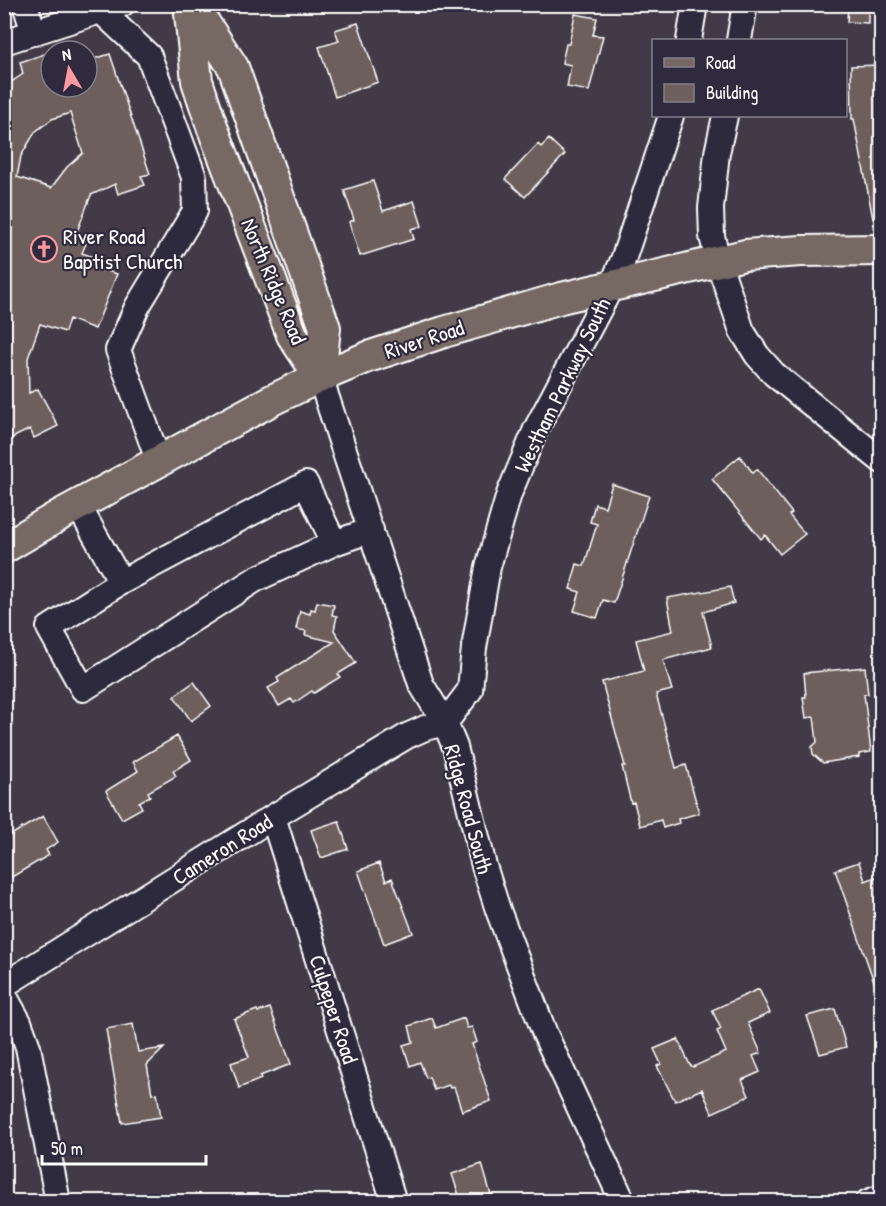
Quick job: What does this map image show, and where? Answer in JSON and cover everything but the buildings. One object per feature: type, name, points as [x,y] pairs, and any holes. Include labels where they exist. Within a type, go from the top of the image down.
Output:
[{"type":"main road","name":"North Ridge Road","points":[[190,4],[196,81],[292,335],[320,377]]},
{"type":"main road","name":"North Ridge Road","points":[[190,4],[233,67],[325,328],[320,377]]},
{"type":"main road","name":"River Road","points":[[4,548],[78,505],[272,400],[368,357],[455,328],[612,285],[745,255],[790,251],[882,250]]},
{"type":"street","points":[[25,4],[34,33]]},
{"type":"street","points":[[689,39],[695,4]]},
{"type":"street","points":[[739,39],[745,4]]},
{"type":"street","points":[[4,42],[107,7],[149,56],[194,177],[195,211],[137,307],[118,350],[159,462]]},
{"type":"street","name":"Westham Parkway South","points":[[445,723],[470,690],[474,648],[488,567],[509,494],[536,429],[612,285],[630,240],[671,117]]},
{"type":"street","points":[[725,117],[717,153],[711,208],[712,236],[718,261],[742,331],[757,355],[774,374],[882,461]]},
{"type":"street","name":"Ridge Road South","points":[[320,377],[421,684],[445,723],[461,769],[467,805],[498,910],[545,1034],[623,1202]]},
{"type":"street","points":[[334,543],[306,484],[122,582],[49,628],[83,689],[256,579],[334,543],[371,530]]},
{"type":"street","points":[[78,505],[122,582]]},
{"type":"street","name":"Cameron Road","points":[[4,985],[407,736],[445,723]]},
{"type":"street","name":"Culpeper Road","points":[[273,817],[394,1202]]},
{"type":"street","points":[[4,995],[19,1022],[28,1047],[58,1202]]},
{"type":"street","points":[[868,1202],[882,1197]]},
{"type":"place","name":"River Road Baptist Church","points":[[44,249]]}]
